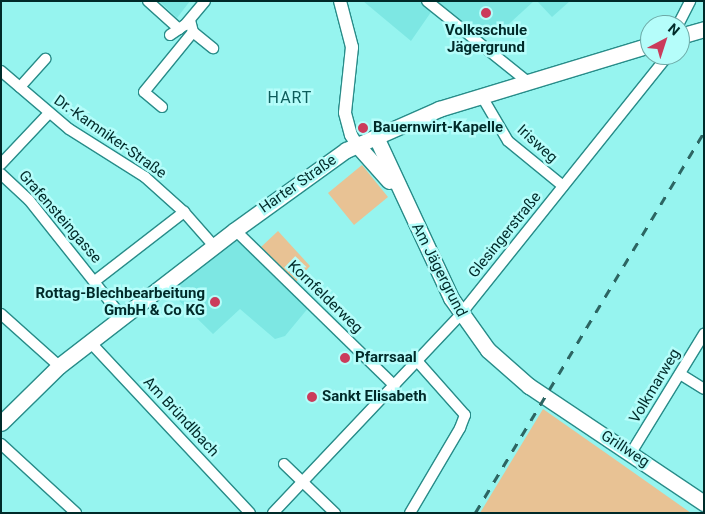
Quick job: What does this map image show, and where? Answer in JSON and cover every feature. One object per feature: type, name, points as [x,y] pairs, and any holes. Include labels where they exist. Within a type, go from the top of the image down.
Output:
[{"type":"main road","points":[[690,33],[704,29]]},
{"type":"main road","name":"Harter Straße","points":[[1,423],[59,366],[234,230],[314,171],[357,145],[481,95],[640,48]]},
{"type":"main road","name":"Am Jägergrund","points":[[376,137],[403,201],[460,315],[498,360],[544,396]]},
{"type":"main road","name":"Am Jägergrund","points":[[357,145],[403,201]]},
{"type":"main road","name":"Grillweg","points":[[544,396],[704,503]]},
{"type":"street","points":[[148,1],[175,32],[190,20],[205,1]]},
{"type":"street","name":"Am Jägergrund","points":[[340,1],[352,47],[345,113],[351,135],[357,145]]},
{"type":"street","points":[[427,1],[527,81]]},
{"type":"street","points":[[683,15],[690,1]]},
{"type":"street","points":[[190,20],[193,32],[213,48]]},
{"type":"street","points":[[162,107],[144,92],[166,72],[193,32]]},
{"type":"street","points":[[20,87],[46,59]]},
{"type":"street","name":"Glesingerstraße","points":[[273,513],[304,483],[460,315],[660,65]]},
{"type":"street","name":"Dr.-Kamniker-Straße","points":[[1,71],[49,113],[145,177],[184,212],[214,246]]},
{"type":"street","name":"Irisweg","points":[[481,95],[508,141],[563,186]]},
{"type":"street","points":[[1,164],[49,113]]},
{"type":"street","name":"Grafensteingasse","points":[[1,174],[29,200],[123,318]]},
{"type":"street","name":"Grafensteingasse","points":[[95,281],[184,212]]},
{"type":"street","name":"Kornfelderweg","points":[[234,230],[395,386]]},
{"type":"street","points":[[1,314],[59,366]]},
{"type":"street","name":"Volkmarweg","points":[[631,453],[704,334]]},
{"type":"street","name":"Am Bründlbach","points":[[90,342],[250,513]]},
{"type":"street","points":[[410,513],[460,428],[465,415],[418,362]]},
{"type":"street","points":[[680,374],[704,389]]},
{"type":"street","points":[[1,444],[76,513]]},
{"type":"street","points":[[284,464],[335,513]]},
{"type":"shaded area","points":[[159,1],[190,1],[177,18]]},
{"type":"shaded area","points":[[363,1],[534,1],[499,33],[488,24],[479,35],[438,2],[411,41]]},
{"type":"shaded area","name":"Volksschule Jägergrund","points":[[537,1],[570,1],[552,17]]},
{"type":"shaded area","points":[[362,165],[388,197],[354,225],[328,193]]},
{"type":"shaded area","points":[[278,231],[310,266],[296,282],[261,247]]},
{"type":"shaded area","points":[[236,235],[309,307],[285,336],[275,339],[240,309],[213,334],[167,289]]},
{"type":"shaded area","points":[[543,409],[613,458],[691,513],[480,513]]},
{"type":"railway","points":[[475,513],[704,132]]},
{"type":"place","name":"Volksschule Jägergrund","points":[[486,13]]},
{"type":"place","name":"Bauernwirt-Kapelle","points":[[363,128]]},
{"type":"place","name":"Rottag-Blechbearbeitung GmbH & Co KG","points":[[215,302]]},
{"type":"place","name":"Pfarrsaal","points":[[345,358]]},
{"type":"place","name":"Sankt Elisabeth","points":[[312,397]]},
{"type":"district","name":"HART","points":[[290,98]]}]
